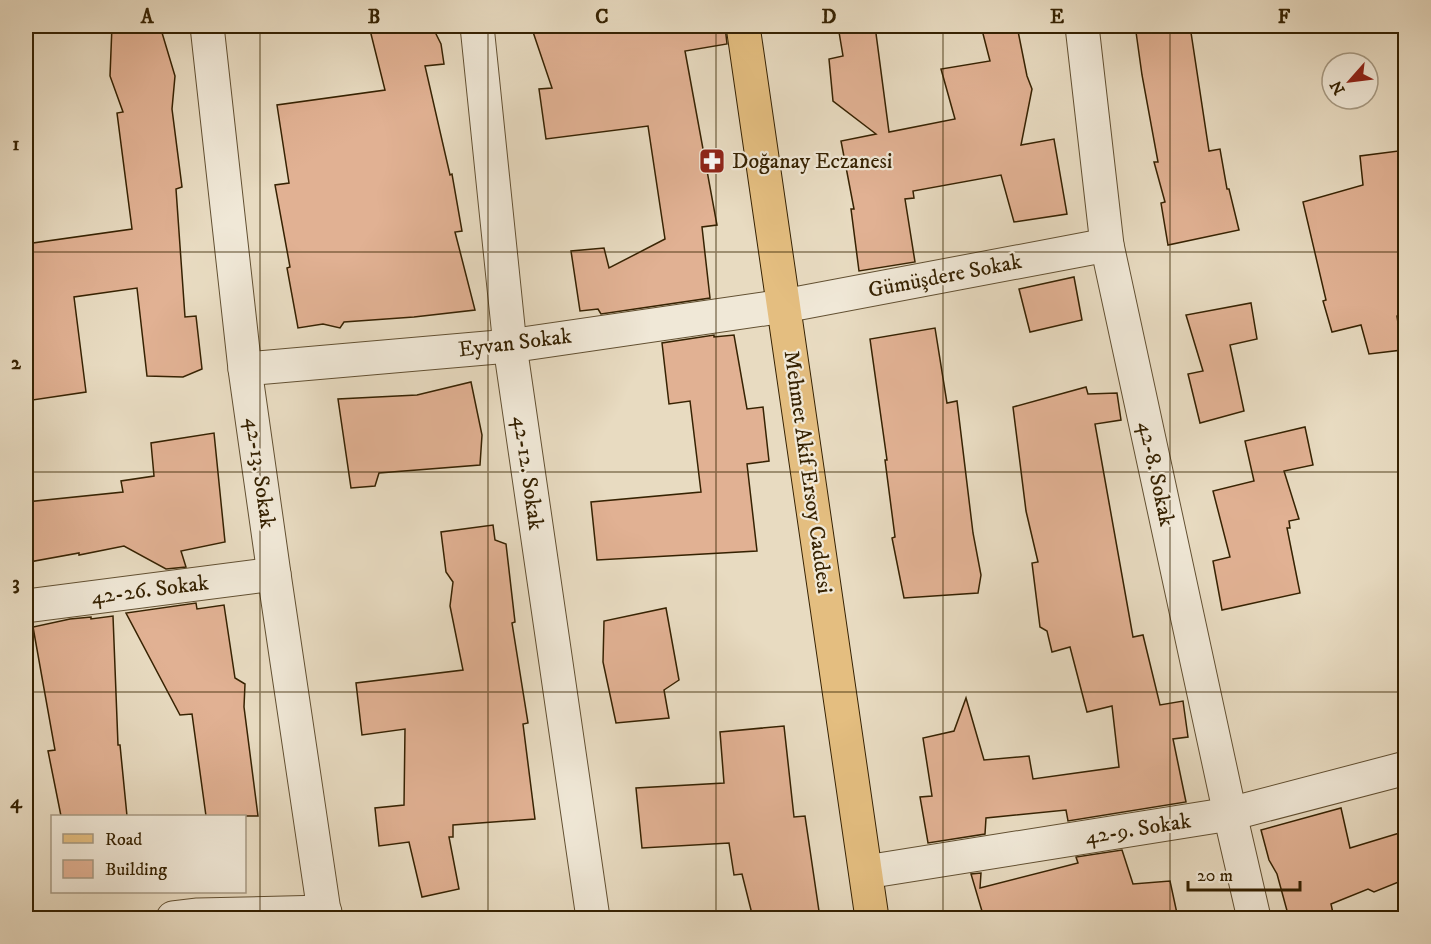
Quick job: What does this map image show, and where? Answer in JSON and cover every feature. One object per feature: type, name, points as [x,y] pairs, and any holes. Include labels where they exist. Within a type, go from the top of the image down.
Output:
[{"type":"main road","name":"Mehmet Akif Ersoy Caddesi","points":[[743,26],[872,918]]},
{"type":"street","name":"42-13. Sokak","points":[[207,26],[245,369],[325,915]]},
{"type":"street","name":"42-12. Sokak","points":[[477,26],[510,346],[593,918]]},
{"type":"street","name":"42-8. Sokak","points":[[1082,26],[1107,245],[1254,918]]},
{"type":"street","name":"Gümüşdere Sokak","points":[[784,306],[1107,245]]},
{"type":"street","name":"Eyvan Sokak","points":[[245,369],[510,346],[784,306]]},
{"type":"street","name":"42-26. Sokak","points":[[26,606],[274,574]]},
{"type":"street","name":"42-9. Sokak","points":[[866,872],[1230,814],[1406,768]]},
{"type":"street","points":[[173,918],[198,915],[325,915]]},
{"type":"building","points":[[112,26],[160,26],[175,76],[172,109],[182,187],[176,189],[185,317],[196,316],[202,369],[183,377],[147,376],[137,288],[74,297],[86,392],[26,401],[26,244],[132,229],[117,113],[123,112],[110,76]]},
{"type":"building","points":[[369,26],[432,26],[441,44],[444,64],[425,66],[450,175],[452,174],[462,231],[455,232],[475,310],[344,322],[340,328],[323,324],[298,328],[275,185],[289,183],[277,105],[385,90]]},
{"type":"building","points":[[531,26],[725,26],[727,44],[685,51],[717,225],[702,227],[710,298],[601,314],[598,309],[580,311],[571,251],[604,248],[609,268],[665,239],[648,126],[546,139],[539,89],[552,88]]},
{"type":"building","points":[[838,26],[875,26],[889,132],[955,119],[941,69],[990,61],[981,26],[1017,26],[1027,76],[1032,89],[1021,145],[1054,139],[1067,214],[1014,222],[1001,175],[913,191],[914,198],[905,199],[915,262],[859,271],[851,209],[854,209],[841,141],[876,134],[833,101],[829,59],[843,56]]},
{"type":"building","points":[[1190,26],[1209,151],[1220,149],[1227,189],[1229,189],[1239,230],[1168,245],[1161,203],[1165,202],[1154,162],[1158,162],[1136,32]]},
{"type":"building","points":[[1406,150],[1406,314],[1397,316],[1402,350],[1369,354],[1361,325],[1332,332],[1323,301],[1326,300],[1303,202],[1363,185],[1360,156]]},
{"type":"building","points":[[1074,277],[1082,320],[1030,332],[1019,289]]},
{"type":"building","points":[[1251,303],[1257,339],[1230,345],[1244,411],[1200,423],[1188,374],[1203,371],[1186,315]]},
{"type":"building","points":[[935,328],[947,403],[957,401],[973,533],[981,575],[978,593],[904,598],[892,538],[895,537],[885,460],[887,460],[870,339]]},
{"type":"building","points":[[714,335],[714,337],[734,335],[747,409],[763,407],[769,461],[747,464],[757,551],[597,560],[591,502],[701,492],[690,401],[669,404],[662,343]]},
{"type":"building","points":[[471,382],[482,435],[480,465],[379,473],[375,486],[351,488],[338,399],[417,395]]},
{"type":"building","points":[[1086,387],[1088,394],[1117,393],[1121,420],[1095,424],[1133,637],[1143,635],[1160,705],[1183,701],[1188,737],[1173,739],[1186,802],[1068,821],[1066,810],[986,818],[985,834],[928,843],[920,797],[932,796],[923,738],[954,731],[966,698],[984,760],[1029,756],[1033,779],[1119,767],[1112,706],[1087,712],[1070,647],[1052,652],[1047,631],[1040,627],[1032,563],[1038,562],[1026,511],[1013,407]]},
{"type":"building","points":[[1305,427],[1313,465],[1284,471],[1299,519],[1289,521],[1290,528],[1287,528],[1300,593],[1222,610],[1213,561],[1230,557],[1213,491],[1254,481],[1245,441]]},
{"type":"building","points":[[214,433],[225,542],[181,551],[186,567],[166,569],[124,546],[29,562],[26,502],[123,492],[121,481],[154,476],[151,443]]},
{"type":"building","points":[[493,525],[495,540],[506,544],[515,622],[512,623],[528,723],[523,724],[535,819],[453,825],[453,837],[449,837],[459,889],[422,897],[409,842],[379,846],[375,808],[404,805],[405,729],[362,735],[356,683],[463,670],[450,606],[453,582],[446,572],[441,532]]},
{"type":"building","points":[[196,603],[197,609],[224,605],[235,678],[245,684],[244,707],[258,816],[206,815],[192,714],[180,715],[126,613]]},
{"type":"building","points":[[666,608],[679,680],[664,690],[669,718],[616,723],[603,662],[604,621]]},
{"type":"building","points":[[113,616],[118,745],[120,745],[127,815],[61,815],[48,751],[55,750],[33,627],[70,619],[91,617],[91,619]]},
{"type":"building","points":[[784,726],[794,817],[805,816],[820,918],[753,918],[742,874],[734,875],[729,843],[642,848],[636,788],[724,783],[720,732]]},
{"type":"building","points":[[1341,808],[1350,848],[1406,831],[1406,879],[1374,892],[1368,889],[1331,904],[1334,918],[1289,918],[1277,874],[1269,860],[1261,830]]},
{"type":"building","points":[[1122,850],[1133,884],[1170,881],[1178,918],[984,918],[971,874],[981,873],[980,888],[1078,863],[1076,857]]},
{"type":"place","name":"Doğanay Eczanesi","points":[[712,161]]}]
